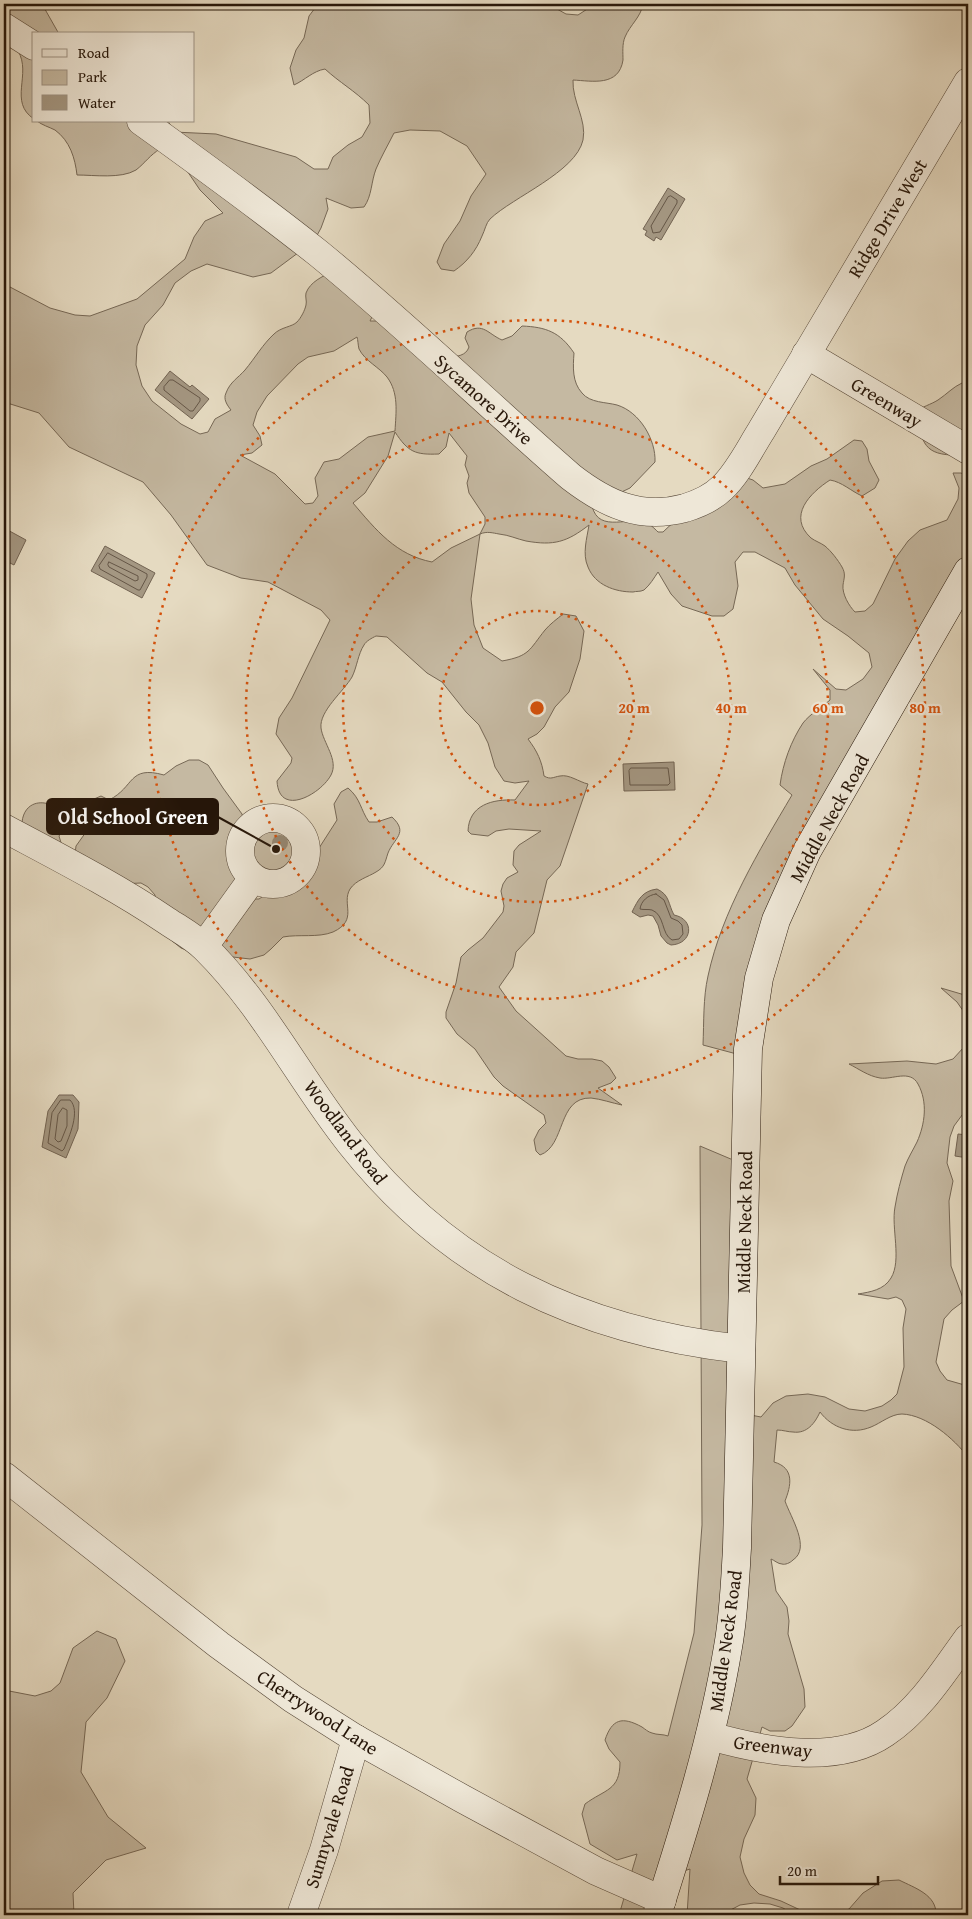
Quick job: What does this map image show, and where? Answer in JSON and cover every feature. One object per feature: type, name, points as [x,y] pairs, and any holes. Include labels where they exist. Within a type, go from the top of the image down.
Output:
[{"type":"street","points":[[4,27],[32,45]]},
{"type":"street","name":"Ridge Drive West","points":[[806,354],[968,82]]},
{"type":"street","name":"Sycamore Drive","points":[[142,122],[246,196],[318,254],[387,312],[571,477],[601,497],[628,509],[641,512],[665,512],[690,506],[717,493],[746,456],[806,354]]},
{"type":"street","name":"Greenway","points":[[806,354],[968,450]]},
{"type":"street","name":"Middle Neck Road","points":[[660,1907],[710,1736],[728,1647],[732,1617],[737,1548],[748,1049],[759,978],[773,928],[807,851],[968,571]]},
{"type":"street","name":"Woodland Road","points":[[4,828],[124,894],[204,946],[249,998],[349,1142],[383,1182],[438,1234],[468,1256],[530,1292],[580,1313],[668,1338],[741,1349]]},
{"type":"street","points":[[204,946],[253,878]]},
{"type":"street","name":"Cherrywood Lane","points":[[4,1476],[219,1645],[293,1699],[356,1739],[660,1907]]},
{"type":"street","name":"Greenway","points":[[710,1736],[761,1748],[810,1752],[838,1751],[873,1741],[910,1713],[944,1672],[968,1638]]},
{"type":"street","name":"Sunnyvale Road","points":[[301,1915],[324,1850],[356,1739]]},
{"type":"green space","points":[[4,4],[42,4],[58,32],[32,32],[32,117],[26,112],[21,96],[22,60],[17,49],[4,37]]},
{"type":"green space","points":[[318,4],[548,4],[566,14],[578,15],[595,4],[643,4],[640,13],[625,37],[623,60],[616,75],[596,81],[573,80],[573,88],[584,133],[578,152],[557,173],[490,219],[474,251],[454,271],[441,269],[437,262],[444,244],[460,221],[471,196],[486,174],[467,146],[440,131],[410,130],[394,133],[376,169],[369,198],[364,207],[351,208],[326,198],[328,209],[314,241],[271,273],[253,277],[207,264],[191,271],[175,283],[163,305],[145,325],[137,346],[136,365],[142,386],[152,401],[181,424],[200,434],[208,432],[215,419],[231,410],[225,397],[234,380],[245,370],[274,334],[297,322],[305,307],[306,294],[310,286],[332,272],[373,315],[370,321],[386,321],[449,358],[461,355],[468,350],[469,347],[465,338],[467,332],[477,328],[485,330],[502,340],[512,336],[522,326],[545,329],[558,335],[574,353],[573,369],[576,384],[582,393],[589,399],[617,405],[633,414],[645,428],[653,445],[655,462],[630,488],[592,506],[596,515],[601,520],[608,522],[642,522],[649,524],[658,532],[663,532],[679,517],[744,477],[753,480],[763,488],[785,484],[811,466],[827,459],[854,440],[862,441],[867,449],[869,461],[879,480],[875,488],[862,496],[830,480],[815,491],[801,513],[804,530],[811,538],[827,548],[842,567],[845,596],[855,612],[865,611],[873,604],[895,559],[908,541],[920,530],[947,520],[958,499],[959,488],[953,473],[961,473],[968,476],[968,571],[807,851],[748,1057],[703,1045],[705,993],[714,952],[722,928],[743,882],[792,795],[780,785],[785,760],[791,745],[803,723],[830,700],[830,690],[813,669],[836,689],[846,690],[863,679],[872,667],[869,653],[823,619],[795,585],[785,568],[755,552],[743,552],[735,562],[738,586],[733,609],[724,616],[712,616],[682,606],[671,594],[658,572],[648,586],[641,591],[619,591],[601,583],[591,573],[586,562],[589,525],[567,539],[552,543],[526,541],[492,533],[480,534],[471,599],[474,625],[483,648],[502,661],[518,657],[528,651],[547,628],[563,614],[576,616],[584,631],[580,659],[569,692],[555,707],[544,727],[528,739],[539,756],[544,776],[550,778],[567,776],[588,784],[560,866],[547,880],[534,933],[516,952],[513,967],[499,987],[516,1011],[566,1056],[602,1061],[609,1067],[616,1078],[611,1083],[598,1088],[622,1105],[591,1098],[580,1100],[572,1105],[567,1113],[554,1142],[548,1150],[540,1155],[536,1151],[534,1140],[539,1130],[546,1123],[544,1115],[503,1086],[494,1077],[475,1049],[457,1034],[446,1018],[461,957],[483,938],[503,912],[504,906],[501,891],[503,884],[507,878],[518,872],[513,865],[514,851],[519,845],[541,831],[509,829],[496,831],[488,836],[471,834],[468,831],[469,822],[483,805],[498,801],[515,800],[529,781],[515,783],[504,781],[495,767],[488,743],[479,725],[442,682],[427,673],[387,637],[376,636],[365,644],[360,652],[352,677],[328,708],[321,722],[322,734],[332,757],[333,769],[331,775],[319,789],[310,795],[301,799],[292,800],[285,798],[279,792],[277,781],[291,763],[292,758],[276,734],[279,718],[292,698],[330,620],[321,610],[268,582],[241,578],[207,565],[171,515],[143,482],[69,447],[39,413],[4,402],[4,281],[10,287],[50,308],[75,315],[90,316],[137,299],[185,259],[194,237],[205,221],[223,213],[200,190],[175,153],[160,149],[136,170],[123,175],[77,175],[73,156],[64,139],[55,130],[38,122],[169,122],[174,132],[216,134],[296,157],[314,169],[328,169],[333,157],[362,137],[370,123],[369,105],[325,69],[294,85],[290,68],[296,50],[304,38],[309,16]],"holes":[[[357,337],[359,349],[391,383],[396,403],[395,431],[368,437],[339,459],[324,462],[315,478],[318,496],[313,503],[305,504],[275,474],[240,455],[252,453],[262,445],[260,436],[253,425],[257,412],[267,396],[298,364],[308,357],[334,351]],[[395,432],[408,448],[424,454],[439,454],[446,447],[449,433],[467,456],[465,465],[469,476],[467,483],[469,493],[485,517],[485,524],[480,534],[451,548],[432,562],[408,554],[379,532],[353,503],[365,493],[388,456]]]},
{"type":"green space","points":[[962,383],[968,384],[968,441],[952,455],[934,452],[922,437],[916,412],[938,400]]},
{"type":"green space","points":[[189,760],[199,760],[208,765],[242,814],[243,827],[236,835],[233,846],[237,889],[252,899],[259,899],[272,890],[291,884],[303,873],[337,820],[334,804],[341,792],[348,788],[352,792],[369,822],[377,822],[392,817],[399,827],[399,835],[381,868],[359,881],[350,889],[347,900],[347,917],[341,927],[327,934],[283,937],[264,955],[250,959],[233,957],[209,959],[181,948],[171,940],[156,921],[155,895],[148,887],[141,883],[97,885],[22,822],[25,812],[31,806],[38,803],[46,803],[54,806],[61,811],[64,818],[65,826],[59,836],[62,846],[75,854],[76,846],[91,825],[94,799],[101,796],[109,800],[138,775],[152,773],[164,775],[176,766]]},
{"type":"green space","points":[[267,817],[279,817],[297,826],[304,837],[306,850],[304,863],[297,874],[286,881],[267,883],[254,878],[245,869],[240,856],[240,844],[245,831],[254,822]]},
{"type":"green space","points":[[941,988],[968,996],[968,1018],[957,1002]]},
{"type":"green space","points":[[968,1036],[968,1107],[954,1126],[950,1137],[947,1163],[953,1181],[949,1201],[951,1266],[964,1301],[944,1319],[936,1362],[947,1380],[968,1386],[968,1457],[939,1429],[911,1415],[898,1414],[871,1427],[850,1430],[836,1426],[820,1412],[813,1424],[802,1431],[777,1430],[774,1462],[785,1469],[790,1478],[785,1501],[798,1532],[800,1548],[798,1555],[788,1564],[781,1564],[771,1559],[776,1591],[787,1607],[788,1634],[804,1689],[805,1707],[792,1726],[785,1731],[770,1731],[762,1727],[747,1779],[756,1798],[755,1815],[744,1839],[740,1857],[744,1873],[750,1885],[759,1894],[781,1901],[811,1915],[794,1915],[783,1908],[770,1904],[754,1903],[740,1905],[721,1915],[687,1915],[690,1869],[681,1872],[658,1915],[619,1915],[637,1854],[617,1860],[590,1844],[582,1814],[585,1804],[610,1788],[617,1779],[620,1762],[609,1749],[605,1740],[615,1724],[629,1721],[651,1733],[668,1736],[694,1633],[702,1525],[700,1146],[745,1165],[740,1413],[761,1417],[773,1403],[786,1396],[808,1394],[825,1397],[849,1409],[865,1411],[882,1406],[897,1394],[904,1367],[903,1328],[906,1309],[902,1300],[896,1297],[888,1299],[858,1294],[876,1290],[885,1285],[894,1271],[896,1262],[894,1215],[896,1202],[905,1166],[922,1128],[924,1106],[918,1084],[910,1077],[880,1078],[849,1064],[907,1061],[936,1064],[953,1059],[964,1047]]},
{"type":"green space","points":[[97,1631],[116,1639],[125,1661],[107,1698],[86,1722],[81,1772],[108,1817],[146,1848],[106,1860],[73,1893],[74,1915],[4,1915],[4,1756],[8,1716],[4,1708],[4,1690],[35,1696],[51,1691],[60,1683],[73,1648]]},
{"type":"green space","points":[[899,1880],[918,1889],[929,1897],[933,1902],[936,1915],[837,1915],[849,1909],[863,1893],[882,1881]]},
{"type":"water","points":[[668,188],[685,199],[661,240],[656,237],[654,241],[645,235],[647,231],[643,229]]},
{"type":"water","points":[[170,371],[209,399],[192,419],[155,390]]},
{"type":"water","points":[[4,528],[26,540],[14,565],[4,560]]},
{"type":"water","points":[[105,546],[155,573],[142,598],[91,571]]},
{"type":"water","points":[[674,762],[675,790],[624,791],[623,764]]},
{"type":"water","points":[[657,889],[667,897],[674,915],[681,917],[688,926],[687,936],[678,944],[671,945],[667,943],[661,936],[653,916],[640,917],[632,912],[644,894]]},
{"type":"water","points":[[59,1095],[73,1095],[79,1102],[78,1129],[66,1158],[42,1147],[48,1111]]},
{"type":"water","points":[[958,1134],[968,1135],[968,1158],[955,1156]]},
{"type":"place","name":"Old School Green","points":[[276,849]]}]
